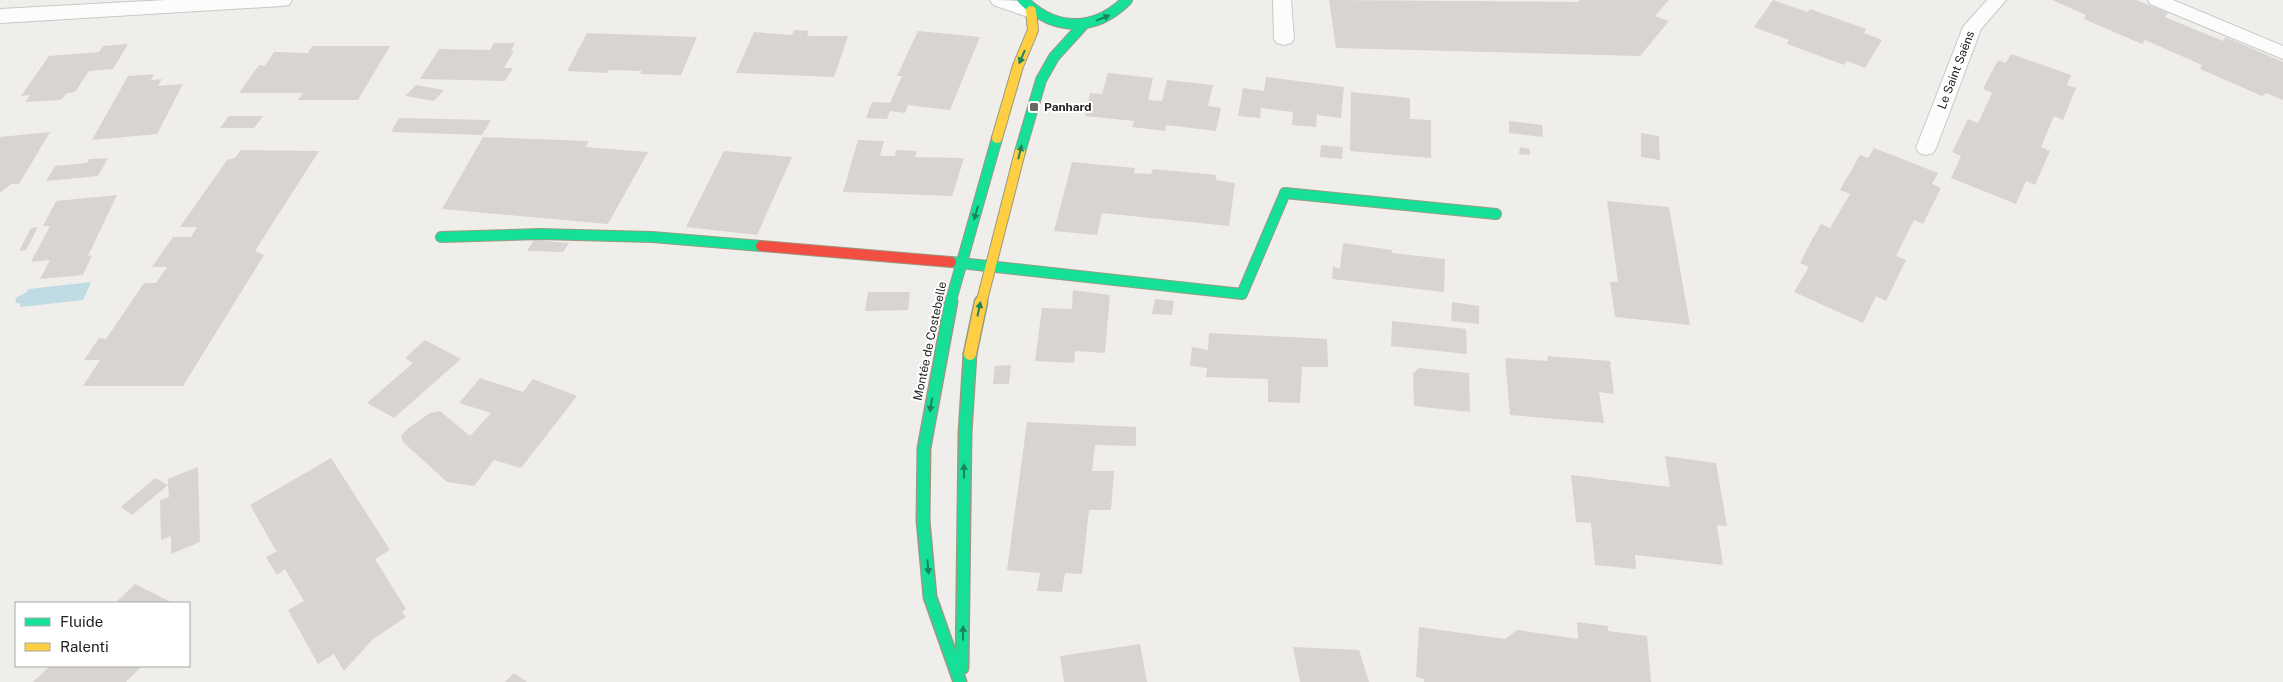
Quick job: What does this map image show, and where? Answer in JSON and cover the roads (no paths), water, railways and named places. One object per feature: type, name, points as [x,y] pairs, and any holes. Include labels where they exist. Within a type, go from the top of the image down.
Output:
[{"type":"main road","points":[[1027,6],[1042,17],[1062,23],[1085,23],[1105,18],[1129,3]]},
{"type":"main road","name":"Montée de Costebelle","points":[[961,682],[930,597],[923,520],[924,448],[938,358],[949,308],[1018,66],[1034,30],[1027,6]]},
{"type":"main road","name":"Montée de Costebelle","points":[[961,682],[964,596],[962,534],[968,366],[989,266],[1041,80],[1054,57],[1085,23]]},
{"type":"main road","points":[[441,237],[540,234],[652,237],[962,263],[1242,294],[1285,193],[1496,214]]},
{"type":"street","points":[[0,16],[281,0]]},
{"type":"street","points":[[1001,0],[1027,6]]},
{"type":"lane","points":[[1282,0],[1284,38]]},
{"type":"lane","name":"Le Saint Saëns","points":[[1926,148],[1972,27],[1998,0]]},
{"type":"lane","points":[[2157,0],[2283,53]]},
{"type":"water","points":[[91,282],[83,300],[20,307],[21,304],[15,302],[17,297],[29,289]]},
{"type":"place","name":"Panhard","points":[[1034,107]]}]
